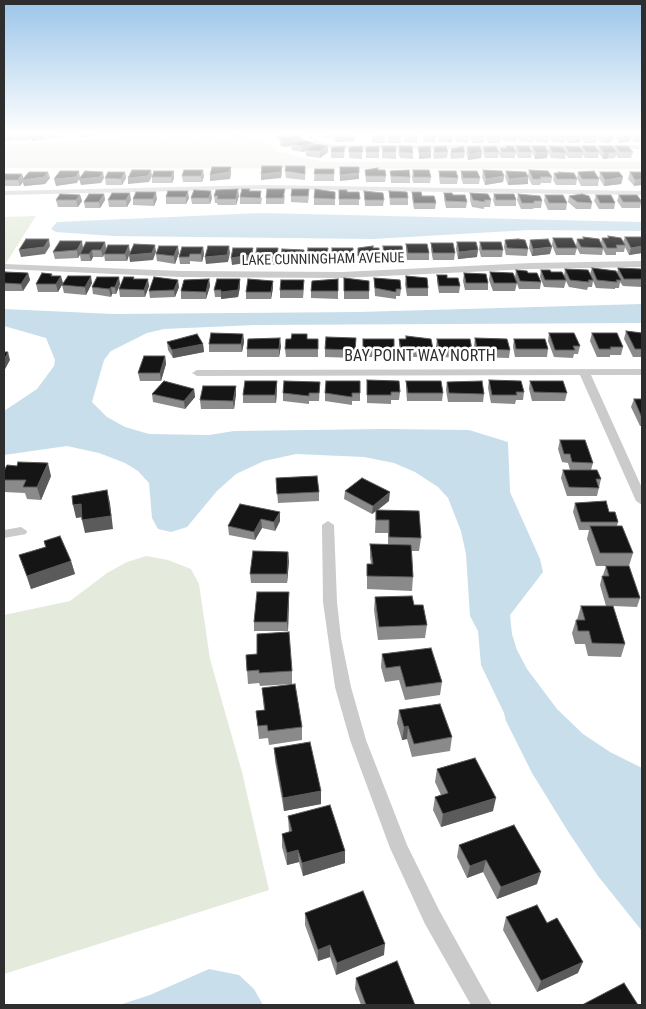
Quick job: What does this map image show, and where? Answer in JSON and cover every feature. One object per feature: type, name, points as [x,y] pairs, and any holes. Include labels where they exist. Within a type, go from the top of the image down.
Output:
[{"type":"street","points":[[4,194],[266,187],[642,193]]},
{"type":"street","name":"LAKE CUNNINGHAM AVENUE","points":[[4,267],[181,274],[342,275],[540,266],[642,264]]},
{"type":"street","points":[[584,372],[642,501]]},
{"type":"street","name":"BAY POINT WAY NORTH","points":[[197,373],[642,372]]},
{"type":"street","points":[[328,525],[330,602],[334,638],[343,687],[358,740],[399,848],[432,917],[482,1005]]},
{"type":"street","points":[[4,534],[21,530]]},
{"type":"green space","points":[[36,216],[4,266],[4,217]]},
{"type":"green space","points":[[146,556],[168,560],[191,569],[199,584],[210,659],[242,772],[269,890],[4,974],[4,615],[70,601],[107,573],[127,562]]},
{"type":"water","points":[[262,213],[642,222],[642,231],[529,230],[373,239],[114,236],[56,232],[51,229],[57,222]]},
{"type":"water","points":[[642,304],[642,323],[255,325],[164,329],[147,333],[111,351],[104,360],[92,402],[107,417],[125,427],[149,434],[209,435],[234,431],[385,429],[469,430],[508,442],[510,492],[540,559],[543,572],[510,615],[512,634],[517,650],[527,669],[557,709],[583,734],[610,752],[642,768],[642,931],[598,876],[569,833],[532,773],[506,721],[481,665],[478,631],[470,616],[466,554],[461,531],[448,498],[438,487],[415,472],[394,463],[364,457],[296,454],[264,461],[236,474],[217,491],[187,527],[171,532],[158,529],[152,518],[149,483],[138,471],[125,463],[99,453],[67,446],[4,455],[4,411],[37,389],[54,366],[55,360],[46,338],[4,326],[4,309],[113,314],[358,312]]},
{"type":"water","points":[[209,969],[239,975],[254,989],[263,1005],[119,1005],[150,995]]},
{"type":"building","points":[[238,189],[236,199],[217,199],[218,196],[214,196],[216,190]]},
{"type":"building","points":[[242,189],[261,191],[260,198],[240,197]]},
{"type":"building","points":[[267,189],[285,189],[283,198],[266,198]]},
{"type":"building","points":[[292,189],[309,189],[308,196],[291,196]]},
{"type":"building","points":[[315,189],[335,192],[335,199],[314,198]]},
{"type":"building","points":[[194,190],[211,191],[209,198],[191,198]]},
{"type":"building","points":[[339,190],[359,192],[360,199],[339,199]]},
{"type":"building","points":[[168,191],[188,191],[186,197],[166,197]]},
{"type":"building","points":[[364,191],[383,193],[384,200],[365,200]]},
{"type":"building","points":[[389,191],[407,192],[408,198],[390,198]]},
{"type":"building","points":[[136,192],[156,192],[153,199],[133,199]]},
{"type":"building","points":[[412,192],[421,192],[422,196],[434,196],[436,203],[414,203]]},
{"type":"building","points":[[112,193],[130,193],[126,200],[108,200]]},
{"type":"building","points":[[444,193],[465,195],[467,202],[446,201]]},
{"type":"building","points":[[470,193],[488,194],[491,200],[484,200],[485,202],[473,200]]},
{"type":"building","points":[[60,194],[80,195],[76,200],[56,200]]},
{"type":"building","points":[[89,194],[104,194],[99,202],[84,202]]},
{"type":"building","points":[[494,194],[514,194],[516,200],[496,200]]},
{"type":"building","points":[[518,194],[540,196],[542,201],[522,203]]},
{"type":"building","points":[[582,194],[589,196],[592,203],[577,202],[569,196]]},
{"type":"building","points":[[545,195],[563,195],[567,203],[549,203]]},
{"type":"building","points":[[596,195],[611,195],[615,203],[600,203]]},
{"type":"building","points":[[619,195],[637,195],[642,202],[623,202]]},
{"type":"building","points":[[608,236],[621,238],[625,245],[616,245],[617,248],[607,248],[602,238],[609,238]]},
{"type":"building","points":[[583,237],[599,239],[603,248],[581,247],[577,239],[584,239]]},
{"type":"building","points":[[625,237],[642,237],[642,246],[631,248]]},
{"type":"building","points":[[553,238],[572,238],[577,248],[557,248]]},
{"type":"building","points":[[26,239],[49,239],[44,247],[19,250]]},
{"type":"building","points":[[548,239],[552,247],[533,249],[530,240]]},
{"type":"building","points":[[505,240],[525,240],[528,249],[507,248]]},
{"type":"building","points":[[60,241],[82,241],[77,250],[53,252]]},
{"type":"building","points":[[86,242],[105,242],[101,250],[92,250],[89,254],[80,254]]},
{"type":"building","points":[[457,242],[476,242],[478,250],[459,252]]},
{"type":"building","points":[[480,242],[501,242],[503,250],[482,250]]},
{"type":"building","points":[[431,243],[453,243],[455,253],[433,253]]},
{"type":"building","points":[[134,244],[155,245],[152,253],[129,255]]},
{"type":"building","points":[[406,244],[427,244],[429,253],[408,253]]},
{"type":"building","points":[[108,245],[129,245],[125,254],[104,254]]},
{"type":"building","points":[[159,246],[178,246],[174,256],[156,254]]},
{"type":"building","points":[[208,246],[229,246],[227,255],[205,257]]},
{"type":"building","points":[[373,246],[373,248],[379,248],[379,257],[358,256],[358,248]]},
{"type":"building","points":[[383,246],[402,246],[403,253],[384,256]]},
{"type":"building","points":[[182,247],[203,247],[201,254],[179,257]]},
{"type":"building","points":[[233,248],[253,248],[251,255],[231,258]]},
{"type":"building","points":[[257,248],[278,248],[277,258],[255,257]]},
{"type":"building","points":[[308,248],[328,248],[327,256],[307,258]]},
{"type":"building","points":[[332,248],[353,248],[353,257],[332,256]]},
{"type":"building","points":[[282,249],[304,250],[303,258],[281,258]]},
{"type":"building","points":[[592,268],[616,271],[621,280],[616,280],[617,282],[597,280]]},
{"type":"building","points":[[618,268],[641,269],[642,279],[624,279]]},
{"type":"building","points":[[565,269],[588,270],[593,280],[588,280],[589,282],[570,280]]},
{"type":"building","points":[[516,270],[537,273],[541,282],[520,281]]},
{"type":"building","points":[[541,270],[562,272],[566,280],[545,280]]},
{"type":"building","points":[[5,272],[28,273],[21,284],[4,283]]},
{"type":"building","points":[[490,272],[513,273],[517,283],[494,283]]},
{"type":"building","points":[[42,273],[52,274],[51,276],[61,276],[56,284],[36,284]]},
{"type":"building","points":[[464,273],[486,274],[488,283],[466,283]]},
{"type":"building","points":[[437,275],[447,275],[447,278],[458,278],[460,286],[439,286]]},
{"type":"building","points":[[68,276],[91,276],[85,287],[62,285]]},
{"type":"building","points":[[406,276],[427,278],[428,288],[407,288]]},
{"type":"building","points":[[97,277],[119,277],[115,287],[109,289],[92,287]]},
{"type":"building","points":[[124,277],[148,279],[144,290],[119,289]]},
{"type":"building","points":[[154,277],[178,280],[174,290],[149,291]]},
{"type":"building","points":[[344,278],[369,281],[369,291],[344,291]]},
{"type":"building","points":[[374,278],[400,280],[401,289],[396,289],[396,292],[375,288]]},
{"type":"building","points":[[209,279],[206,292],[181,291],[184,280]]},
{"type":"building","points":[[217,279],[240,279],[238,290],[221,292],[221,290],[214,290]]},
{"type":"building","points":[[248,279],[273,281],[271,292],[246,292]]},
{"type":"building","points":[[338,279],[338,291],[311,291],[312,281]]},
{"type":"building","points":[[281,280],[304,280],[303,290],[280,290]]},
{"type":"building","points":[[626,331],[642,333],[642,349],[635,349]]},
{"type":"building","points":[[211,333],[243,334],[241,344],[209,344]]},
{"type":"building","points":[[549,333],[574,333],[580,346],[573,346],[575,350],[555,350]]},
{"type":"building","points":[[592,333],[617,333],[623,347],[599,349]]},
{"type":"building","points":[[197,334],[203,344],[172,350],[167,342]]},
{"type":"building","points":[[292,334],[307,334],[307,339],[318,339],[318,349],[285,349],[286,339],[291,339]]},
{"type":"building","points":[[406,336],[431,339],[433,349],[401,349],[399,339],[406,339]]},
{"type":"building","points":[[326,337],[356,338],[355,350],[325,349]]},
{"type":"building","points":[[280,338],[279,349],[247,349],[248,339]]},
{"type":"building","points":[[475,338],[507,339],[510,350],[477,349]]},
{"type":"building","points":[[363,339],[394,339],[394,349],[363,349]]},
{"type":"building","points":[[437,339],[470,339],[472,350],[439,349]]},
{"type":"building","points":[[514,339],[545,339],[548,349],[516,349]]},
{"type":"building","points":[[4,352],[8,352],[4,360]]},
{"type":"building","points":[[144,356],[165,356],[160,373],[138,373]]},
{"type":"building","points":[[367,380],[399,381],[400,392],[391,392],[391,395],[367,395]]},
{"type":"building","points":[[489,380],[521,381],[524,392],[516,392],[517,395],[492,395]]},
{"type":"building","points":[[164,381],[194,389],[184,401],[152,394]]},
{"type":"building","points":[[245,381],[277,381],[275,395],[243,395]]},
{"type":"building","points":[[284,381],[320,382],[319,393],[309,393],[309,396],[283,393]]},
{"type":"building","points":[[326,381],[360,381],[360,393],[352,393],[352,397],[325,393]]},
{"type":"building","points":[[406,381],[441,381],[443,393],[408,393]]},
{"type":"building","points":[[482,381],[484,394],[449,393],[447,382]]},
{"type":"building","points":[[530,381],[563,381],[567,393],[534,392]]},
{"type":"building","points":[[203,386],[236,386],[233,401],[200,400]]},
{"type":"building","points":[[634,399],[642,399],[642,418]]},
{"type":"building","points":[[560,440],[585,440],[593,463],[572,462],[570,454],[564,454]]},
{"type":"building","points":[[18,462],[48,463],[37,487],[23,487],[26,480],[4,480],[4,471],[7,465],[17,466]]},
{"type":"building","points":[[563,470],[597,470],[601,479],[596,479],[599,488],[569,487]]},
{"type":"building","points":[[317,476],[319,492],[277,494],[276,478]]},
{"type":"building","points":[[362,478],[390,492],[373,506],[345,491]]},
{"type":"building","points":[[107,490],[111,516],[82,520],[81,504],[73,505],[72,496]]},
{"type":"building","points":[[606,501],[609,512],[615,512],[618,522],[581,522],[575,503]]},
{"type":"building","points":[[240,504],[280,512],[274,522],[261,519],[254,532],[228,526]]},
{"type":"building","points":[[376,510],[419,511],[421,538],[389,537],[389,520],[376,520]]},
{"type":"building","points":[[590,526],[622,526],[633,553],[600,553]]},
{"type":"building","points":[[60,536],[71,561],[27,576],[19,555],[46,547],[44,541]]},
{"type":"building","points":[[370,544],[411,545],[413,577],[367,576],[367,564],[373,564]]},
{"type":"building","points":[[253,551],[288,552],[287,574],[250,574]]},
{"type":"building","points":[[606,566],[629,566],[640,598],[609,598],[602,576],[609,576]]},
{"type":"building","points":[[257,592],[289,592],[287,622],[254,622]]},
{"type":"building","points":[[412,596],[414,605],[423,605],[427,625],[379,627],[375,597]]},
{"type":"building","points":[[581,606],[613,606],[625,644],[592,643],[589,631],[578,631],[576,620],[585,620]]},
{"type":"building","points":[[289,632],[292,671],[259,673],[259,670],[247,671],[246,655],[257,654],[257,634]]},
{"type":"building","points":[[431,648],[442,682],[406,687],[400,666],[386,668],[382,654]]},
{"type":"building","points":[[295,684],[302,727],[268,731],[267,725],[258,726],[256,711],[265,710],[262,688]]},
{"type":"building","points":[[440,704],[452,737],[414,744],[408,726],[404,727],[399,710]]},
{"type":"building","points":[[310,742],[321,791],[283,798],[274,748]]},
{"type":"building","points":[[475,758],[496,798],[443,814],[435,797],[448,793],[437,769]]},
{"type":"building","points":[[330,805],[345,851],[302,863],[298,850],[287,853],[282,834],[292,831],[288,816]]},
{"type":"building","points":[[514,825],[541,872],[501,887],[486,860],[470,866],[459,845]]},
{"type":"building","points":[[363,891],[385,944],[337,963],[330,945],[318,950],[305,913]]},
{"type":"building","points":[[537,905],[547,923],[557,918],[583,962],[541,981],[506,917]]},
{"type":"building","points":[[397,961],[415,1005],[366,1005],[356,978]]},
{"type":"building","points":[[624,983],[638,1005],[582,1005]]}]
